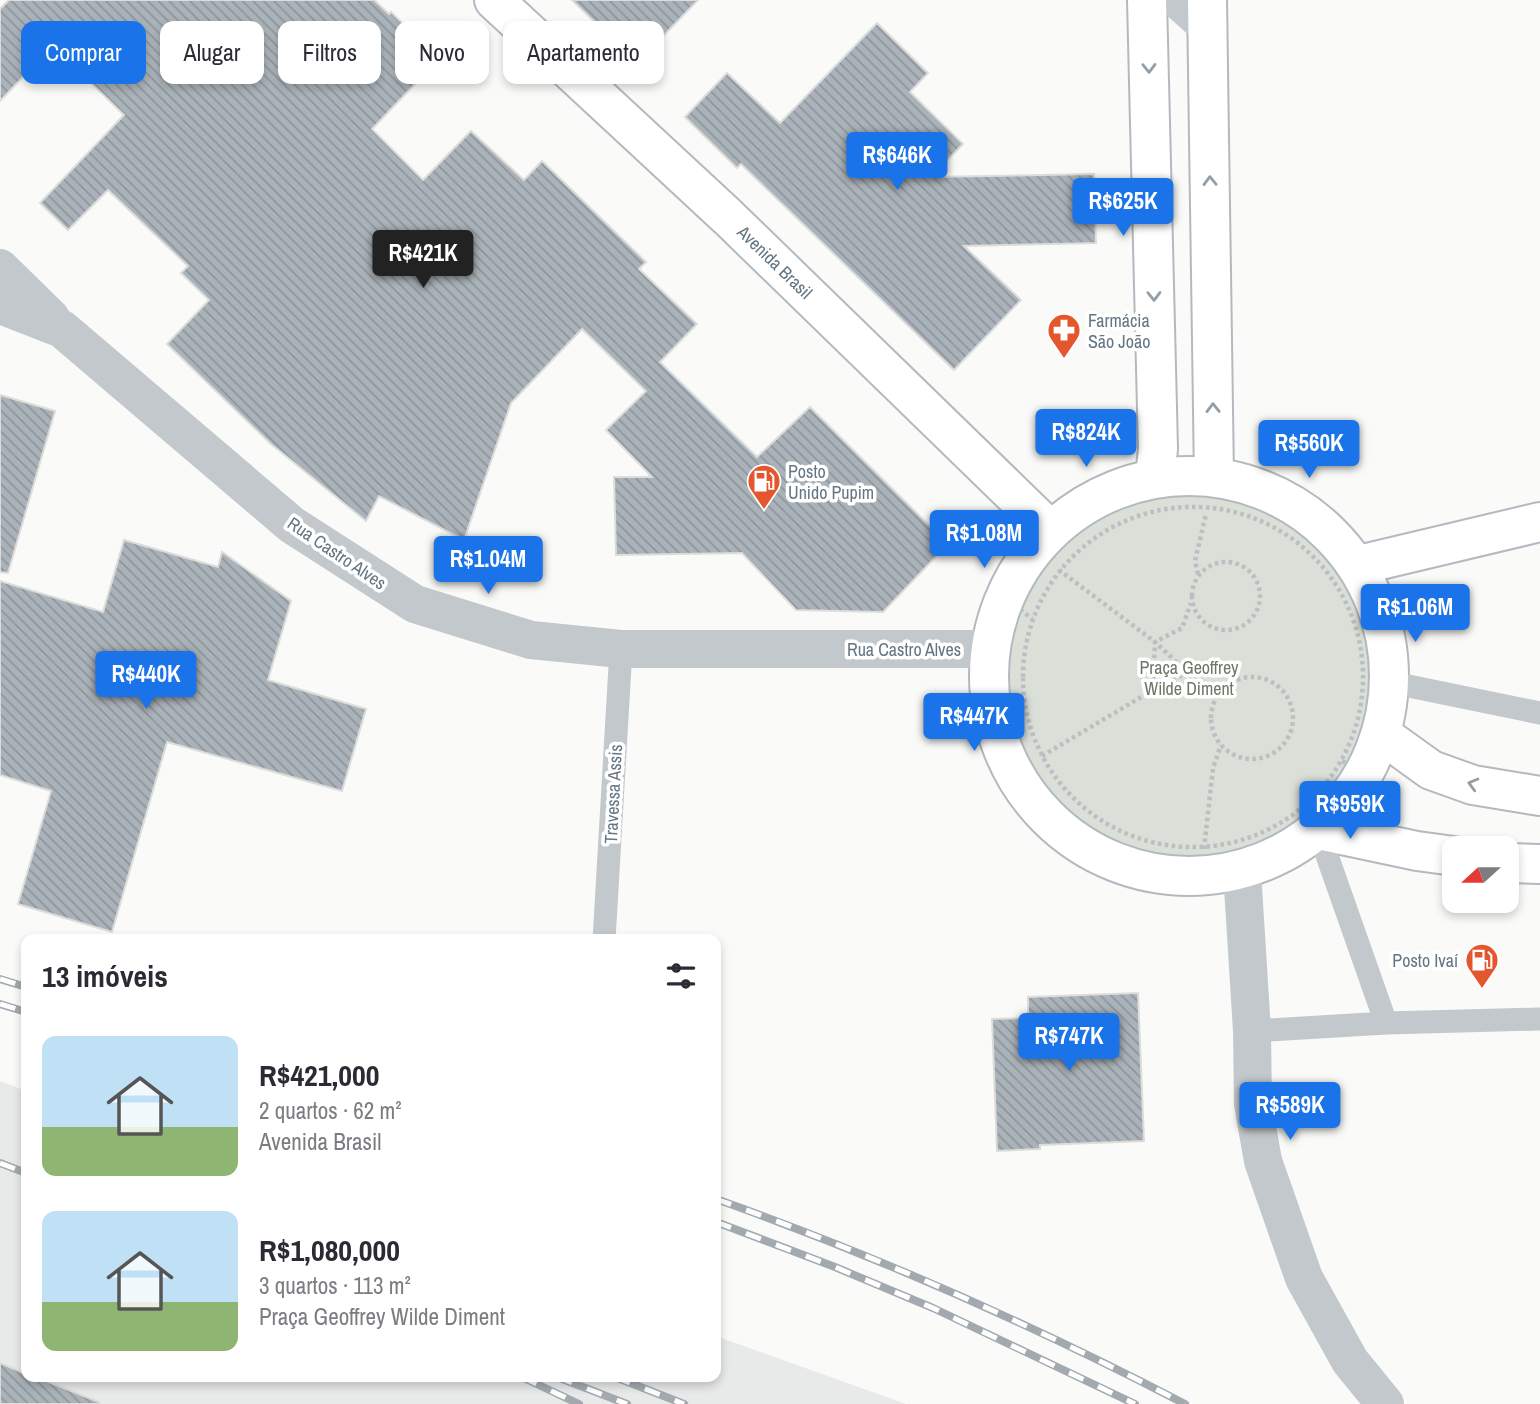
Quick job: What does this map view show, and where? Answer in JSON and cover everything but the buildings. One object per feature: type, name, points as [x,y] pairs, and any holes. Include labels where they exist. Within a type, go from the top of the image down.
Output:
[{"type":"main road","name":"Avenida Brasil","points":[[494,0],[729,218],[1051,530]]},
{"type":"main road","points":[[1147,0],[1158,435],[1155,477]]},
{"type":"main road","points":[[1207,14],[1211,491]]},
{"type":"main road","points":[[1155,477],[1211,491],[1259,488],[1300,509],[1359,565],[1384,630],[1389,682],[1381,734],[1354,767],[1345,803],[1318,830],[1282,855],[1242,871],[1177,877],[1113,863],[1051,825],[1015,777],[992,715],[989,649],[1018,608],[1024,561],[1051,530],[1099,495],[1155,477]]},
{"type":"main road","points":[[1359,565],[1540,522]]},
{"type":"main road","points":[[1381,734],[1431,770],[1473,785],[1540,796]]},
{"type":"main road","points":[[1318,830],[1442,854]]},
{"type":"main road","points":[[1519,863],[1540,864]]},
{"type":"street","points":[[1178,0],[1207,14]]},
{"type":"street","points":[[0,268],[62,329]]},
{"type":"street","name":"Rua Castro Alves","points":[[0,305],[62,329],[292,525],[415,604],[531,640],[621,649],[989,649]]},
{"type":"street","points":[[1242,871],[1252,1031],[1253,1104],[1263,1161],[1300,1267],[1350,1361],[1385,1404]]},
{"type":"lane","name":"Travessa Assis","points":[[604,934],[621,649]]},
{"type":"lane","points":[[1389,682],[1540,713]]},
{"type":"lane","points":[[1318,830],[1386,1023]]},
{"type":"lane","points":[[1252,1031],[1386,1023],[1540,1020]]},
{"type":"path","points":[[1211,491],[1297,541],[1331,576],[1353,619],[1363,667],[1354,767],[1284,822],[1246,841],[1204,849],[1156,844],[1109,826],[1070,796],[1042,756],[1026,712],[1018,608],[1044,593],[1059,570],[1089,540],[1125,519],[1166,508],[1211,491]]},
{"type":"path","points":[[1198,575],[1195,561],[1211,491]]},
{"type":"path","points":[[1229,561],[1250,571],[1257,580],[1260,592],[1255,614],[1247,623],[1226,630],[1214,628],[1204,622],[1196,613],[1192,602],[1191,592],[1198,575],[1207,566],[1229,561]]},
{"type":"path","points":[[1059,570],[1155,642],[1215,699]]},
{"type":"path","points":[[1155,642],[1182,628],[1192,602]]},
{"type":"path","points":[[1153,690],[1155,642]]},
{"type":"path","points":[[1042,756],[1187,672]]},
{"type":"path","points":[[1262,678],[1284,693],[1291,706],[1293,720],[1290,733],[1272,754],[1259,759],[1245,759],[1232,754],[1221,745],[1214,735],[1211,711],[1223,688],[1234,680],[1262,678]]},
{"type":"path","points":[[1204,849],[1213,768],[1221,745]]},
{"type":"shaded area","points":[[0,1081],[21,1089],[21,1382],[721,1382],[721,1338],[906,1404],[0,1404]]},
{"type":"green space","name":"Praça Geoffrey Wilde Diment","points":[[1189,476],[1228,480],[1266,491],[1316,521],[1344,549],[1374,599],[1385,637],[1389,676],[1385,715],[1374,753],[1344,803],[1316,831],[1266,861],[1228,872],[1189,876],[1150,872],[1112,861],[1062,831],[1034,803],[1004,753],[993,715],[989,676],[993,637],[1004,599],[1034,549],[1062,521],[1112,491],[1150,480]]},
{"type":"railway","points":[[0,979],[21,985]]},
{"type":"railway","points":[[0,1004],[21,1010]]},
{"type":"railway","points":[[0,1163],[21,1171]]},
{"type":"railway","points":[[721,1201],[836,1244],[954,1293],[1185,1404]]},
{"type":"railway","points":[[721,1224],[933,1308],[1135,1404]]},
{"type":"railway","points":[[533,1382],[579,1404]]},
{"type":"railway","points":[[570,1382],[627,1404]]},
{"type":"railway","points":[[628,1382],[684,1404]]},
{"type":"place","name":"Farmácia São João","points":[[1064,360]]},
{"type":"place","name":"Posto Unido Pupim","points":[[764,511]]},
{"type":"place","name":"Posto Ivaí","points":[[1482,990]]}]
